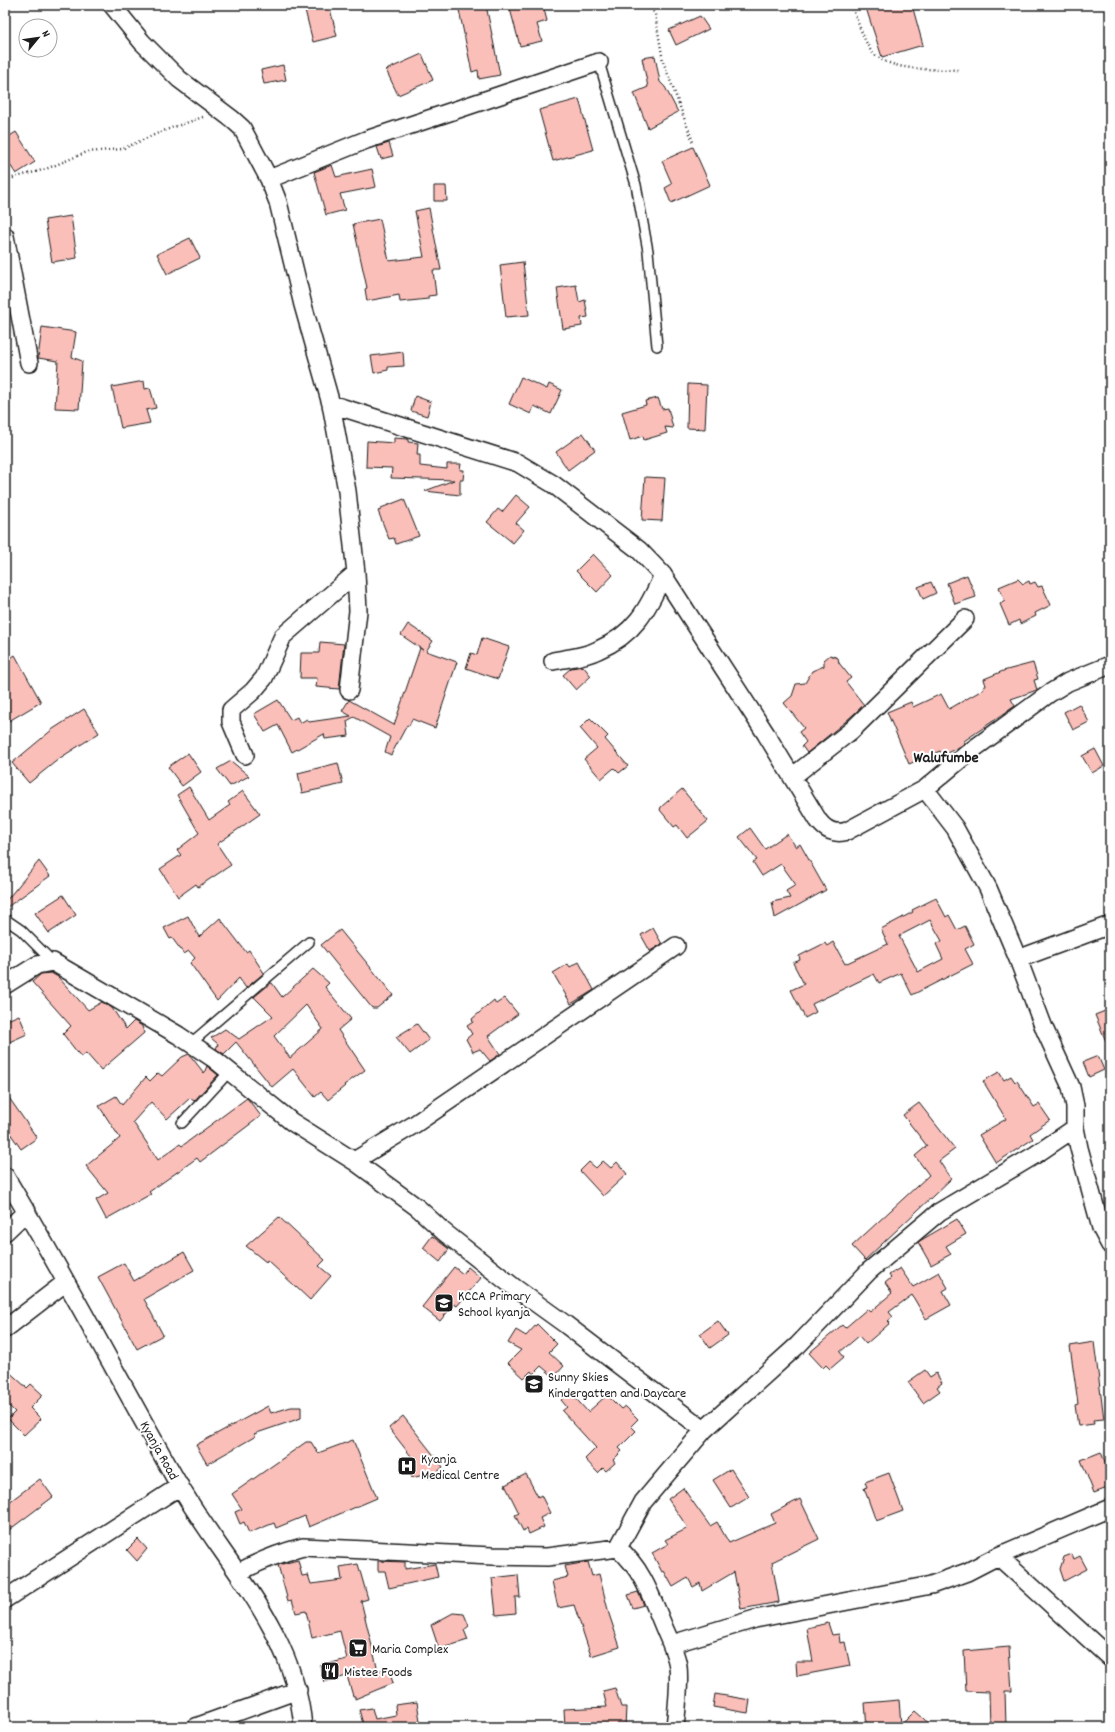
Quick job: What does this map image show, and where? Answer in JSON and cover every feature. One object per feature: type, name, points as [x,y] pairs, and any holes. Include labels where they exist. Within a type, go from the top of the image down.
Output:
[{"type":"street","points":[[112,5],[142,42],[179,80],[218,110],[232,118],[242,128],[269,179],[278,202],[305,313],[331,404],[347,491],[356,573],[358,611],[349,690]]},
{"type":"street","points":[[269,179],[366,140],[599,62]]},
{"type":"street","points":[[5,236],[30,363]]},
{"type":"street","points":[[331,404],[518,463],[565,493],[639,550],[663,574],[822,825],[836,833],[847,831],[925,788],[968,753],[1050,693],[1068,682],[1110,665]]},
{"type":"street","points":[[245,755],[231,722],[231,710],[253,691],[264,678],[283,636],[356,573]]},
{"type":"street","points":[[553,661],[598,651],[622,636],[640,620],[663,574]]},
{"type":"street","points":[[792,776],[852,730],[966,620]]},
{"type":"street","points":[[925,788],[955,828],[977,866],[1000,913],[1044,1028],[1071,1087],[1075,1106],[1075,1128],[1101,1228],[1110,1245]]},
{"type":"street","points":[[1018,959],[1110,925]]},
{"type":"street","points":[[354,1161],[415,1124],[676,946]]},
{"type":"street","points":[[5,985],[36,965],[53,962],[191,1043],[230,1071],[292,1122],[354,1161],[418,1208],[444,1232],[515,1288],[565,1324],[704,1430]]},
{"type":"street","points":[[618,1548],[643,1502],[704,1430],[798,1345],[870,1271],[939,1212],[962,1196],[1035,1155],[1075,1128]]},
{"type":"street","name":"Kyanja Road","points":[[5,1176],[27,1211],[180,1486],[238,1573],[272,1629],[288,1660],[298,1690],[303,1727]]},
{"type":"street","points":[[5,1232],[27,1211]]},
{"type":"street","points":[[5,1329],[66,1282]]},
{"type":"street","points":[[5,1598],[180,1486]]},
{"type":"street","points":[[672,1644],[756,1619],[931,1585],[967,1572],[998,1556],[1110,1508]]},
{"type":"street","points":[[238,1573],[265,1559],[283,1552],[304,1547],[492,1556],[547,1557],[618,1548],[637,1568],[672,1644],[678,1668],[678,1693],[675,1727]]},
{"type":"street","points":[[998,1556],[1110,1658]]},
{"type":"street","points":[[196,1727],[298,1690]]},
{"type":"lane","points":[[599,62],[636,185],[648,251],[657,346]]},
{"type":"lane","points":[[5,918],[21,930],[53,962]]},
{"type":"lane","points":[[191,1043],[309,942]]},
{"type":"lane","points":[[182,1122],[230,1071]]},
{"type":"path","points":[[648,5],[655,14],[663,61],[693,142]]},
{"type":"path","points":[[851,5],[873,53],[889,64],[928,69],[959,70]]},
{"type":"path","points":[[5,180],[46,169],[87,152],[122,149],[218,110]]},
{"type":"building","points":[[329,5],[337,36],[313,42],[305,10]]},
{"type":"building","points":[[458,5],[486,5],[500,75],[479,79],[478,70],[472,72]]},
{"type":"building","points":[[509,5],[543,5],[547,21],[537,24],[542,41],[520,46]]},
{"type":"building","points":[[865,5],[912,5],[923,45],[882,57]]},
{"type":"building","points":[[700,16],[709,29],[676,45],[669,30]]},
{"type":"building","points":[[422,54],[433,80],[398,95],[386,70]]},
{"type":"building","points":[[655,56],[660,82],[665,87],[678,112],[648,128],[634,93],[648,87],[642,58]]},
{"type":"building","points":[[283,65],[286,80],[264,84],[261,70]]},
{"type":"building","points":[[579,99],[593,150],[553,161],[539,110]]},
{"type":"building","points":[[16,132],[35,162],[16,174],[5,157],[5,139]]},
{"type":"building","points":[[389,143],[393,156],[381,159],[377,147]]},
{"type":"building","points":[[693,147],[710,185],[671,203],[665,188],[672,184],[662,161]]},
{"type":"building","points":[[332,165],[336,177],[372,169],[376,187],[340,194],[345,210],[326,215],[314,172]]},
{"type":"building","points":[[434,186],[446,186],[447,201],[434,201]]},
{"type":"building","points":[[429,208],[441,270],[433,270],[436,295],[428,296],[428,299],[400,302],[399,295],[367,301],[365,289],[367,288],[353,224],[380,219],[389,261],[424,257],[415,211]]},
{"type":"building","points":[[71,216],[77,258],[52,262],[45,220]]},
{"type":"building","points":[[190,238],[200,258],[167,274],[157,254]]},
{"type":"building","points":[[523,262],[529,315],[506,317],[500,265]]},
{"type":"building","points":[[576,285],[579,302],[585,300],[588,317],[581,318],[582,326],[563,329],[557,288]]},
{"type":"building","points":[[42,327],[76,332],[72,357],[82,361],[79,409],[55,408],[58,361],[38,358]]},
{"type":"building","points":[[403,352],[404,366],[388,367],[388,370],[374,373],[371,356]]},
{"type":"building","points":[[521,377],[547,389],[549,384],[562,390],[551,414],[534,406],[531,414],[509,404]]},
{"type":"building","points":[[144,381],[145,389],[150,388],[156,408],[146,410],[150,423],[121,428],[112,387]]},
{"type":"building","points":[[688,384],[707,385],[705,429],[687,428]]},
{"type":"building","points":[[415,396],[431,402],[427,416],[411,411]]},
{"type":"building","points":[[658,398],[662,409],[668,408],[673,428],[665,427],[667,433],[644,440],[643,436],[630,440],[622,412],[646,405],[645,401]]},
{"type":"building","points":[[583,433],[595,450],[568,470],[556,452]]},
{"type":"building","points":[[394,438],[408,439],[408,442],[418,443],[417,455],[420,455],[420,466],[447,469],[447,464],[461,464],[460,470],[464,470],[463,480],[460,480],[460,495],[425,491],[454,480],[391,478],[392,468],[366,467],[367,441],[394,443]]},
{"type":"building","points":[[645,477],[665,478],[662,521],[642,520]]},
{"type":"building","points":[[516,495],[530,507],[516,523],[524,530],[513,543],[487,522],[498,509],[502,512]]},
{"type":"building","points":[[404,499],[419,536],[396,544],[394,538],[389,539],[378,511],[381,510],[381,508]]},
{"type":"building","points":[[593,554],[613,575],[597,592],[576,571]]},
{"type":"building","points":[[967,575],[976,597],[955,604],[947,583]]},
{"type":"building","points":[[1018,579],[1023,584],[1029,581],[1030,584],[1035,582],[1038,587],[1042,586],[1051,605],[1035,613],[1036,616],[1020,624],[1019,620],[1009,625],[1000,604],[1005,601],[999,587]]},
{"type":"building","points":[[931,582],[936,593],[923,599],[918,587]]},
{"type":"building","points":[[408,624],[433,641],[426,651],[457,662],[435,728],[412,719],[409,726],[407,725],[391,755],[385,752],[390,737],[354,717],[347,721],[349,736],[325,739],[324,734],[292,752],[278,725],[265,732],[254,714],[278,700],[291,720],[297,717],[300,723],[307,719],[309,722],[351,716],[342,711],[349,700],[394,725],[420,648],[423,650],[401,635]]},
{"type":"building","points":[[482,638],[509,647],[498,679],[466,668],[471,653],[477,655]]},
{"type":"building","points":[[320,642],[344,644],[339,689],[316,687],[317,678],[300,678],[301,653],[319,653]]},
{"type":"building","points":[[15,655],[41,702],[9,721],[5,713],[5,662]]},
{"type":"building","points":[[830,655],[838,658],[839,663],[851,678],[846,682],[864,705],[807,753],[802,746],[806,742],[799,732],[804,728],[784,703],[792,696],[796,684],[805,683],[812,671],[824,666],[824,660]]},
{"type":"building","points":[[1033,663],[1038,679],[1034,680],[1037,690],[1011,699],[1015,706],[964,741],[965,743],[959,747],[943,755],[940,751],[909,764],[887,712],[911,702],[913,707],[941,694],[949,709],[984,689],[983,687],[986,686],[984,679],[1003,671]]},
{"type":"building","points":[[583,666],[591,676],[576,690],[563,675],[571,668]]},
{"type":"building","points":[[1079,704],[1089,722],[1073,730],[1064,712]]},
{"type":"building","points":[[84,709],[99,733],[60,758],[29,783],[12,763],[53,729]]},
{"type":"building","points":[[590,718],[608,736],[605,739],[628,766],[619,773],[614,768],[601,779],[584,759],[597,748],[580,728]]},
{"type":"building","points":[[1095,749],[1104,766],[1092,773],[1082,756]]},
{"type":"building","points":[[188,753],[201,772],[182,786],[168,767]]},
{"type":"building","points":[[231,761],[249,776],[230,786],[217,769]]},
{"type":"building","points":[[338,763],[343,784],[302,793],[298,773]]},
{"type":"building","points":[[189,787],[209,820],[230,805],[228,802],[243,791],[260,814],[217,844],[231,865],[198,887],[196,884],[178,897],[160,869],[181,855],[177,850],[199,833],[177,795]]},
{"type":"building","points":[[682,789],[708,821],[687,838],[677,825],[674,827],[660,810],[661,807]]},
{"type":"building","points":[[750,828],[765,849],[787,834],[796,847],[800,844],[826,890],[775,918],[772,902],[790,898],[786,891],[796,885],[781,864],[762,876],[753,862],[757,860],[739,837]]},
{"type":"building","points":[[39,861],[50,876],[6,908],[5,902]]},
{"type":"building","points":[[63,895],[76,915],[49,933],[35,913]]},
{"type":"building","points":[[936,898],[946,917],[949,915],[957,930],[965,926],[974,944],[965,949],[973,964],[912,995],[901,973],[879,983],[874,974],[812,1004],[816,1012],[805,1018],[791,990],[804,984],[793,963],[800,960],[799,956],[825,943],[827,946],[833,942],[845,964],[888,944],[881,929],[913,912],[912,910]],"holes":[[[930,920],[942,941],[936,944],[943,959],[918,972],[899,936]]]},
{"type":"building","points":[[188,916],[199,937],[220,918],[246,952],[249,950],[264,973],[246,988],[239,978],[217,1001],[190,963],[195,958],[189,951],[184,954],[172,938],[170,939],[164,928]]},
{"type":"building","points":[[653,928],[662,944],[650,951],[641,935]]},
{"type":"building","points":[[340,930],[393,995],[377,1008],[372,1008],[321,945]]},
{"type":"building","points":[[579,962],[594,990],[571,1004],[553,973],[568,964],[570,967]]},
{"type":"building","points":[[313,969],[329,983],[325,987],[351,1019],[338,1030],[365,1070],[344,1085],[345,1086],[328,1100],[321,1092],[315,1097],[293,1069],[272,1087],[236,1042],[224,1054],[216,1049],[218,1044],[211,1038],[225,1029],[239,1039],[273,1016],[254,997],[271,983],[282,997]],"holes":[[[306,1005],[323,1029],[290,1058],[274,1036]]]},
{"type":"building","points":[[51,973],[58,977],[88,1010],[102,1002],[112,1008],[126,1029],[134,1021],[142,1026],[144,1033],[101,1070],[86,1053],[81,1057],[63,1034],[71,1026],[32,982],[41,974]]},
{"type":"building","points":[[505,998],[518,1014],[488,1036],[500,1054],[490,1061],[480,1049],[473,1052],[466,1039],[472,1034],[467,1026],[473,1022],[472,1019],[494,1000],[496,1004]]},
{"type":"building","points":[[1110,1009],[1110,1051],[1095,1015]]},
{"type":"building","points":[[19,1015],[27,1034],[5,1044],[5,1021]]},
{"type":"building","points":[[417,1024],[429,1040],[410,1054],[396,1037]]},
{"type":"building","points":[[189,1054],[204,1073],[207,1066],[218,1075],[194,1101],[190,1098],[167,1119],[151,1102],[133,1122],[158,1160],[180,1144],[182,1146],[247,1098],[261,1116],[200,1162],[197,1158],[149,1192],[151,1194],[106,1219],[96,1200],[108,1193],[86,1166],[120,1138],[99,1106],[116,1096],[122,1105],[146,1077],[150,1081],[158,1073],[162,1076],[182,1057]]},
{"type":"building","points":[[1098,1056],[1104,1070],[1089,1077],[1083,1062]]},
{"type":"building","points":[[999,1072],[1004,1080],[1011,1076],[1015,1082],[1017,1081],[1034,1107],[1039,1104],[1050,1120],[1030,1134],[1033,1139],[996,1163],[979,1135],[1006,1119],[983,1081]]},
{"type":"building","points":[[5,1092],[37,1138],[21,1149],[5,1126]]},
{"type":"building","points":[[919,1103],[955,1149],[939,1161],[951,1179],[865,1260],[852,1246],[929,1175],[915,1156],[927,1146],[903,1115]]},
{"type":"building","points":[[603,1161],[611,1168],[617,1162],[627,1174],[603,1196],[580,1171],[589,1162],[596,1168]]},
{"type":"building","points":[[279,1217],[325,1260],[319,1266],[331,1276],[310,1300],[267,1260],[266,1262],[246,1246]]},
{"type":"building","points":[[957,1219],[966,1234],[946,1246],[951,1254],[931,1265],[918,1242]]},
{"type":"building","points":[[432,1236],[449,1249],[440,1262],[423,1248]]},
{"type":"building","points":[[184,1252],[194,1270],[144,1299],[163,1335],[137,1349],[98,1277],[124,1263],[134,1281]]},
{"type":"building","points":[[454,1267],[463,1274],[468,1267],[481,1278],[457,1306],[454,1304],[440,1321],[422,1307]]},
{"type":"building","points":[[900,1268],[913,1287],[939,1272],[948,1288],[943,1291],[951,1305],[926,1319],[912,1295],[889,1312],[893,1317],[888,1321],[890,1323],[866,1344],[859,1336],[840,1352],[844,1357],[830,1369],[826,1365],[823,1368],[809,1353],[842,1325],[845,1328],[867,1309],[870,1312],[892,1293],[885,1283],[891,1278],[889,1275]]},
{"type":"building","points":[[718,1321],[728,1335],[710,1348],[700,1334]]},
{"type":"building","points":[[537,1324],[557,1344],[549,1352],[564,1366],[554,1377],[541,1366],[533,1374],[531,1371],[524,1378],[508,1363],[521,1350],[508,1343],[516,1330],[526,1336]]},
{"type":"building","points":[[1094,1342],[1104,1419],[1093,1420],[1094,1424],[1078,1426],[1075,1405],[1078,1404],[1070,1346]]},
{"type":"building","points":[[5,1368],[27,1388],[31,1384],[43,1395],[30,1408],[41,1419],[24,1435],[8,1419],[15,1412],[5,1402]]},
{"type":"building","points":[[925,1370],[930,1377],[936,1373],[942,1383],[937,1387],[940,1391],[923,1403],[908,1382]]},
{"type":"building","points":[[570,1392],[588,1412],[607,1395],[621,1409],[625,1406],[638,1419],[631,1426],[636,1431],[619,1448],[622,1451],[613,1460],[615,1463],[606,1471],[603,1468],[598,1473],[585,1459],[596,1448],[562,1411],[567,1407],[561,1400]]},
{"type":"building","points":[[268,1406],[271,1413],[291,1407],[301,1407],[301,1418],[254,1434],[256,1436],[207,1464],[196,1445]]},
{"type":"building","points":[[403,1416],[443,1467],[429,1479],[427,1474],[412,1478],[407,1464],[414,1460],[389,1428]]},
{"type":"building","points":[[353,1440],[377,1498],[309,1527],[305,1516],[276,1528],[274,1523],[249,1533],[244,1522],[240,1524],[235,1512],[242,1509],[232,1494],[306,1442],[311,1442],[318,1453]]},
{"type":"building","points":[[1101,1452],[1110,1476],[1110,1487],[1094,1493],[1081,1460]]},
{"type":"building","points":[[731,1469],[749,1497],[731,1508],[713,1480]]},
{"type":"building","points":[[889,1473],[903,1511],[876,1521],[864,1488],[867,1487],[865,1482]]},
{"type":"building","points":[[526,1474],[538,1497],[541,1495],[550,1513],[540,1518],[544,1527],[529,1534],[527,1529],[523,1531],[515,1515],[519,1513],[505,1485]]},
{"type":"building","points":[[40,1479],[53,1497],[5,1533],[5,1505]]},
{"type":"building","points":[[683,1488],[710,1526],[717,1522],[729,1543],[775,1523],[771,1514],[800,1499],[819,1539],[772,1562],[779,1602],[741,1609],[734,1572],[702,1591],[700,1583],[693,1587],[688,1578],[673,1587],[664,1571],[662,1572],[652,1553],[668,1544],[665,1540],[688,1528],[668,1499]]},
{"type":"building","points":[[138,1539],[147,1549],[137,1561],[127,1550]]},
{"type":"building","points":[[1072,1554],[1074,1559],[1080,1556],[1087,1569],[1064,1581],[1060,1569],[1064,1557]]},
{"type":"building","points":[[298,1560],[302,1576],[308,1575],[311,1584],[342,1580],[340,1567],[358,1564],[368,1599],[361,1601],[378,1671],[388,1667],[393,1683],[355,1699],[347,1676],[324,1682],[320,1666],[347,1659],[340,1631],[312,1638],[306,1611],[296,1613],[292,1600],[288,1601],[278,1565]]},
{"type":"building","points":[[378,1561],[405,1562],[405,1569],[435,1564],[438,1577],[389,1588],[385,1571],[378,1571]]},
{"type":"building","points":[[588,1562],[592,1576],[599,1574],[609,1614],[620,1647],[591,1656],[574,1605],[558,1608],[552,1581],[568,1577],[565,1566]]},
{"type":"building","points":[[518,1575],[520,1597],[515,1597],[516,1613],[496,1615],[492,1578]]},
{"type":"building","points":[[638,1592],[644,1605],[633,1608],[628,1595]]},
{"type":"building","points":[[453,1613],[464,1614],[469,1626],[464,1630],[468,1640],[439,1649],[431,1625]]},
{"type":"building","points":[[828,1623],[832,1635],[839,1634],[840,1643],[845,1642],[850,1666],[797,1676],[796,1662],[813,1662],[807,1628]]},
{"type":"building","points":[[1009,1647],[1012,1691],[1005,1691],[1006,1727],[990,1727],[989,1692],[966,1691],[964,1651]]},
{"type":"building","points":[[615,1688],[621,1707],[626,1707],[625,1727],[565,1727],[564,1709],[607,1707],[603,1691]]},
{"type":"building","points":[[715,1694],[750,1700],[748,1713],[713,1707]]},
{"type":"building","points":[[899,1700],[901,1725],[915,1711],[933,1727],[867,1727],[865,1703]]},
{"type":"building","points":[[417,1702],[421,1727],[364,1727],[359,1710],[372,1708],[375,1719],[396,1715],[395,1705]]},
{"type":"place","name":"KCCA Primary School kyanja","points":[[444,1303]]},
{"type":"place","name":"Sunny Skies Kindergatten and Daycare","points":[[534,1384]]},
{"type":"place","name":"Kyanja Medical Centre","points":[[407,1466]]},
{"type":"place","name":"Maria Complex","points":[[358,1648]]},
{"type":"place","name":"Mistee Foods","points":[[330,1671]]},
{"type":"district","name":"Walufumbe","points":[[946,756]]}]
